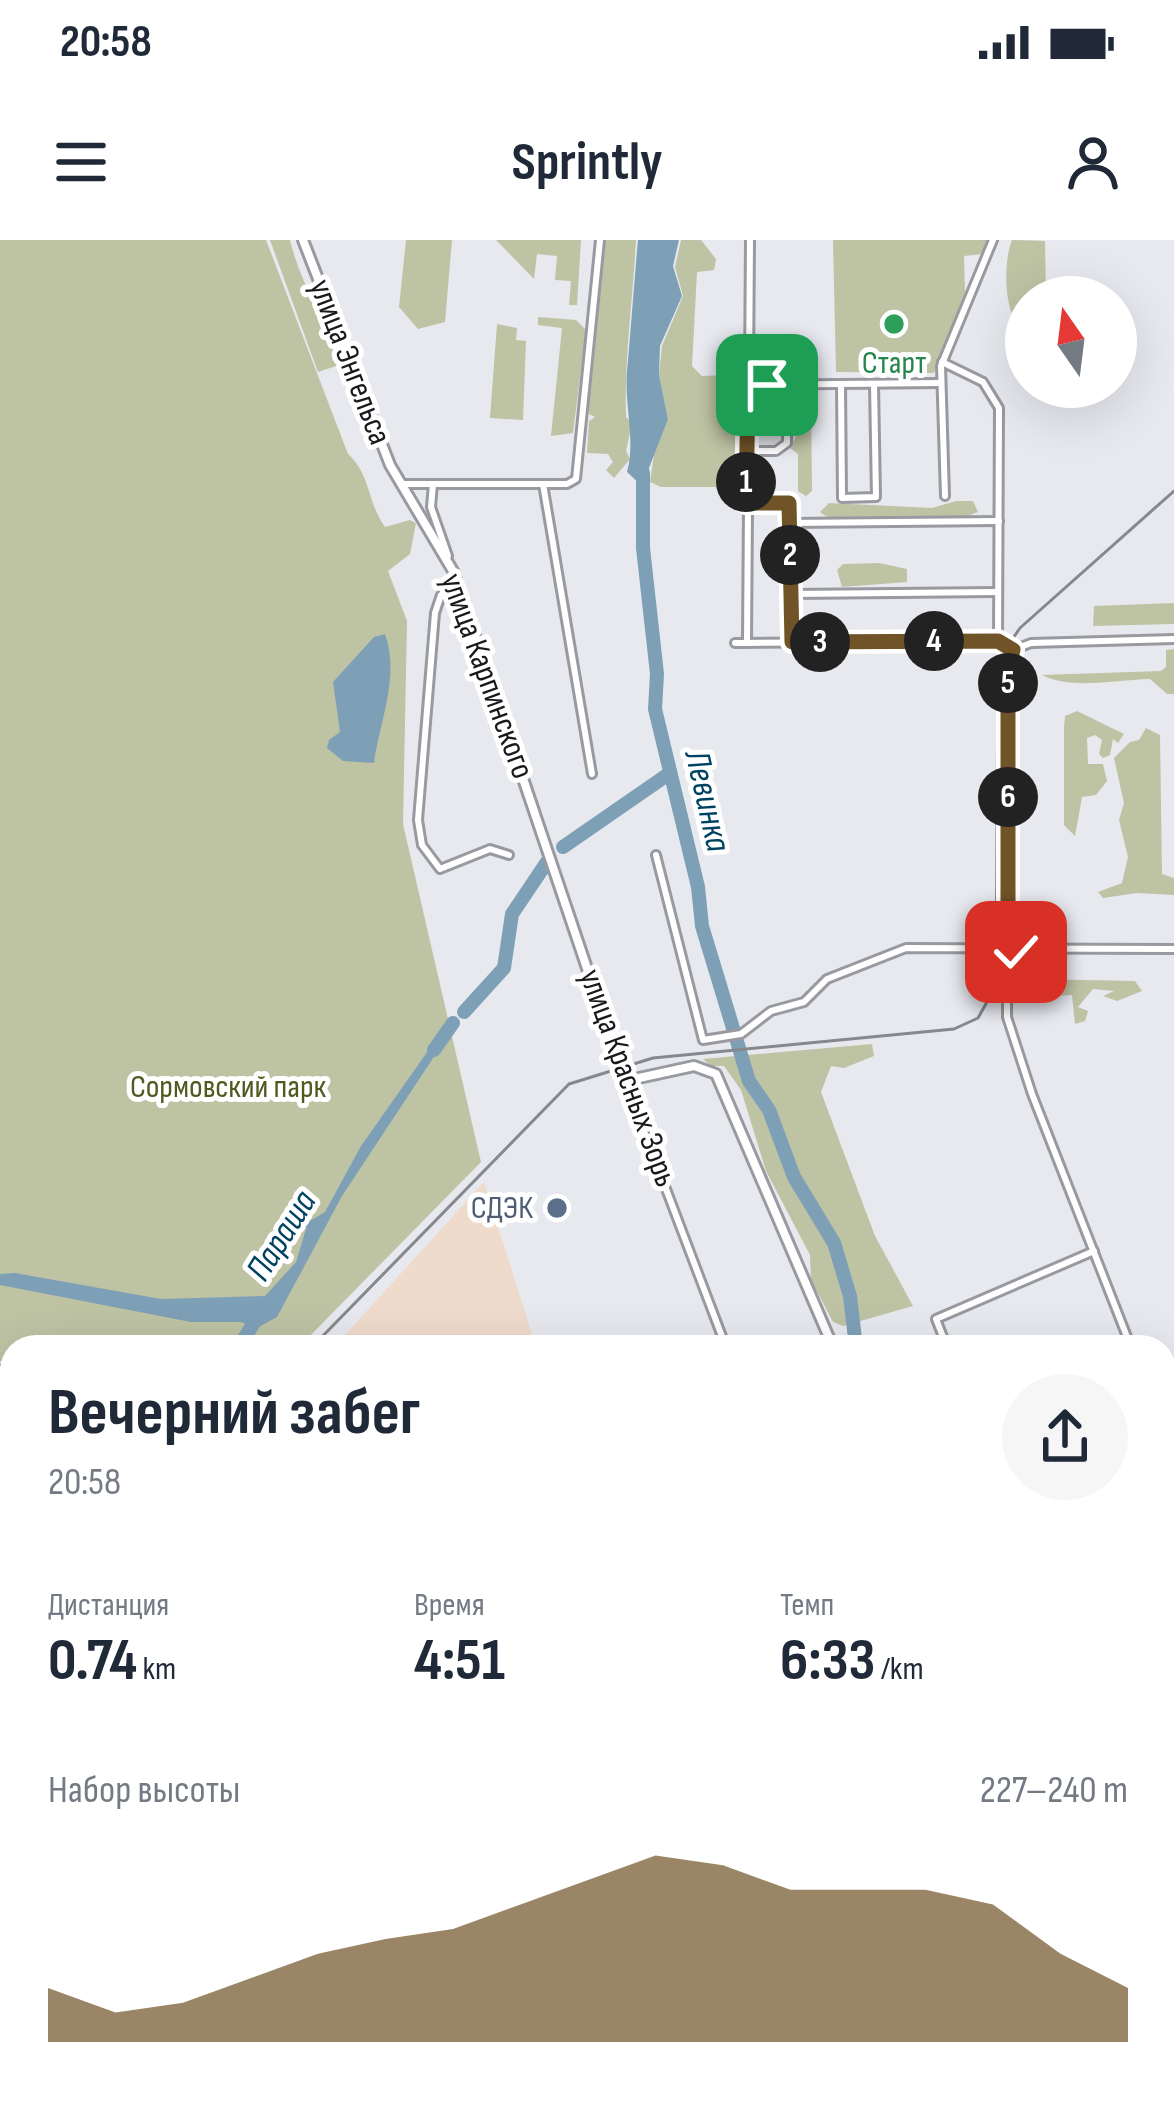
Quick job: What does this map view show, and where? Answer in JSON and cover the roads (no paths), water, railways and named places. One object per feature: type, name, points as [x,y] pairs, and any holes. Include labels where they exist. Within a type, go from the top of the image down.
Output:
[{"type":"street","name":"улица Энгельса","points":[[303,240],[399,484]]},
{"type":"street","points":[[399,484],[567,484],[578,473],[600,240]]},
{"type":"street","points":[[746,643],[750,240]]},
{"type":"street","points":[[945,496],[942,362],[993,240]]},
{"type":"street","points":[[942,362],[983,382],[997,401],[998,641]]},
{"type":"street","points":[[750,385],[940,379]]},
{"type":"street","points":[[841,384],[842,498],[876,497],[874,384]]},
{"type":"street","points":[[746,451],[781,450],[787,443],[788,385]]},
{"type":"street","name":"улица Карпинского","points":[[399,484],[453,571],[535,807]]},
{"type":"street","points":[[433,484],[431,507],[453,571]]},
{"type":"street","points":[[543,484],[592,773]]},
{"type":"street","points":[[746,503],[789,503],[792,642]]},
{"type":"street","points":[[789,523],[998,520]]},
{"type":"street","points":[[458,585],[440,596],[435,613],[418,820],[422,845],[440,869],[490,849],[509,855]]},
{"type":"street","points":[[791,593],[998,592]]},
{"type":"street","points":[[1126,1335],[1006,1017],[1008,667],[1013,650],[1024,643],[1174,639]]},
{"type":"street","points":[[735,643],[998,641],[1013,650]]},
{"type":"street","name":"улица Красных Зорь","points":[[535,807],[625,1081],[721,1335]]},
{"type":"street","points":[[656,855],[703,1040],[741,1034],[771,1011],[804,1002],[827,980],[906,948],[1174,949]]},
{"type":"street","points":[[625,1081],[694,1066],[716,1074],[828,1335]]},
{"type":"street","points":[[942,1335],[936,1319],[1094,1251]]},
{"type":"water","points":[[638,240],[679,240],[673,266],[682,296],[660,346],[659,375],[668,419],[642,486],[627,472],[627,371]]},
{"type":"water","points":[[385,634],[390,682],[374,763],[343,761],[327,748],[340,732],[333,682],[374,637]]},
{"type":"water","points":[[442,1031],[445,1040],[342,1196],[277,1317],[257,1328],[241,1322],[191,1322],[0,1285],[0,1274],[15,1273],[161,1299],[265,1296],[296,1262],[308,1222],[325,1212],[361,1146]]},
{"type":"waterway","name":"Левинка","points":[[643,473],[643,548],[657,674],[655,709],[698,887],[702,926],[749,1081],[769,1110],[794,1177],[834,1243],[850,1296],[855,1335]]},
{"type":"waterway","name":"Параша","points":[[563,847],[670,773]]},
{"type":"waterway","name":"Параша","points":[[464,1012],[504,968],[512,914],[547,862]]},
{"type":"waterway","name":"Параша","points":[[434,1050],[453,1023]]},
{"type":"waterway","points":[[246,1335],[261,1311]]},
{"type":"tram line","points":[[324,1335],[569,1084],[653,1058],[954,1029],[978,1018],[996,986],[998,660],[1020,628],[1174,491]]},
{"type":"place","name":"Старт","points":[[894,324]]},
{"type":"place","name":"СДЭК","points":[[557,1208]]},
{"type":"park label","name":"Сормовский парк","points":[[228,1087]]}]
